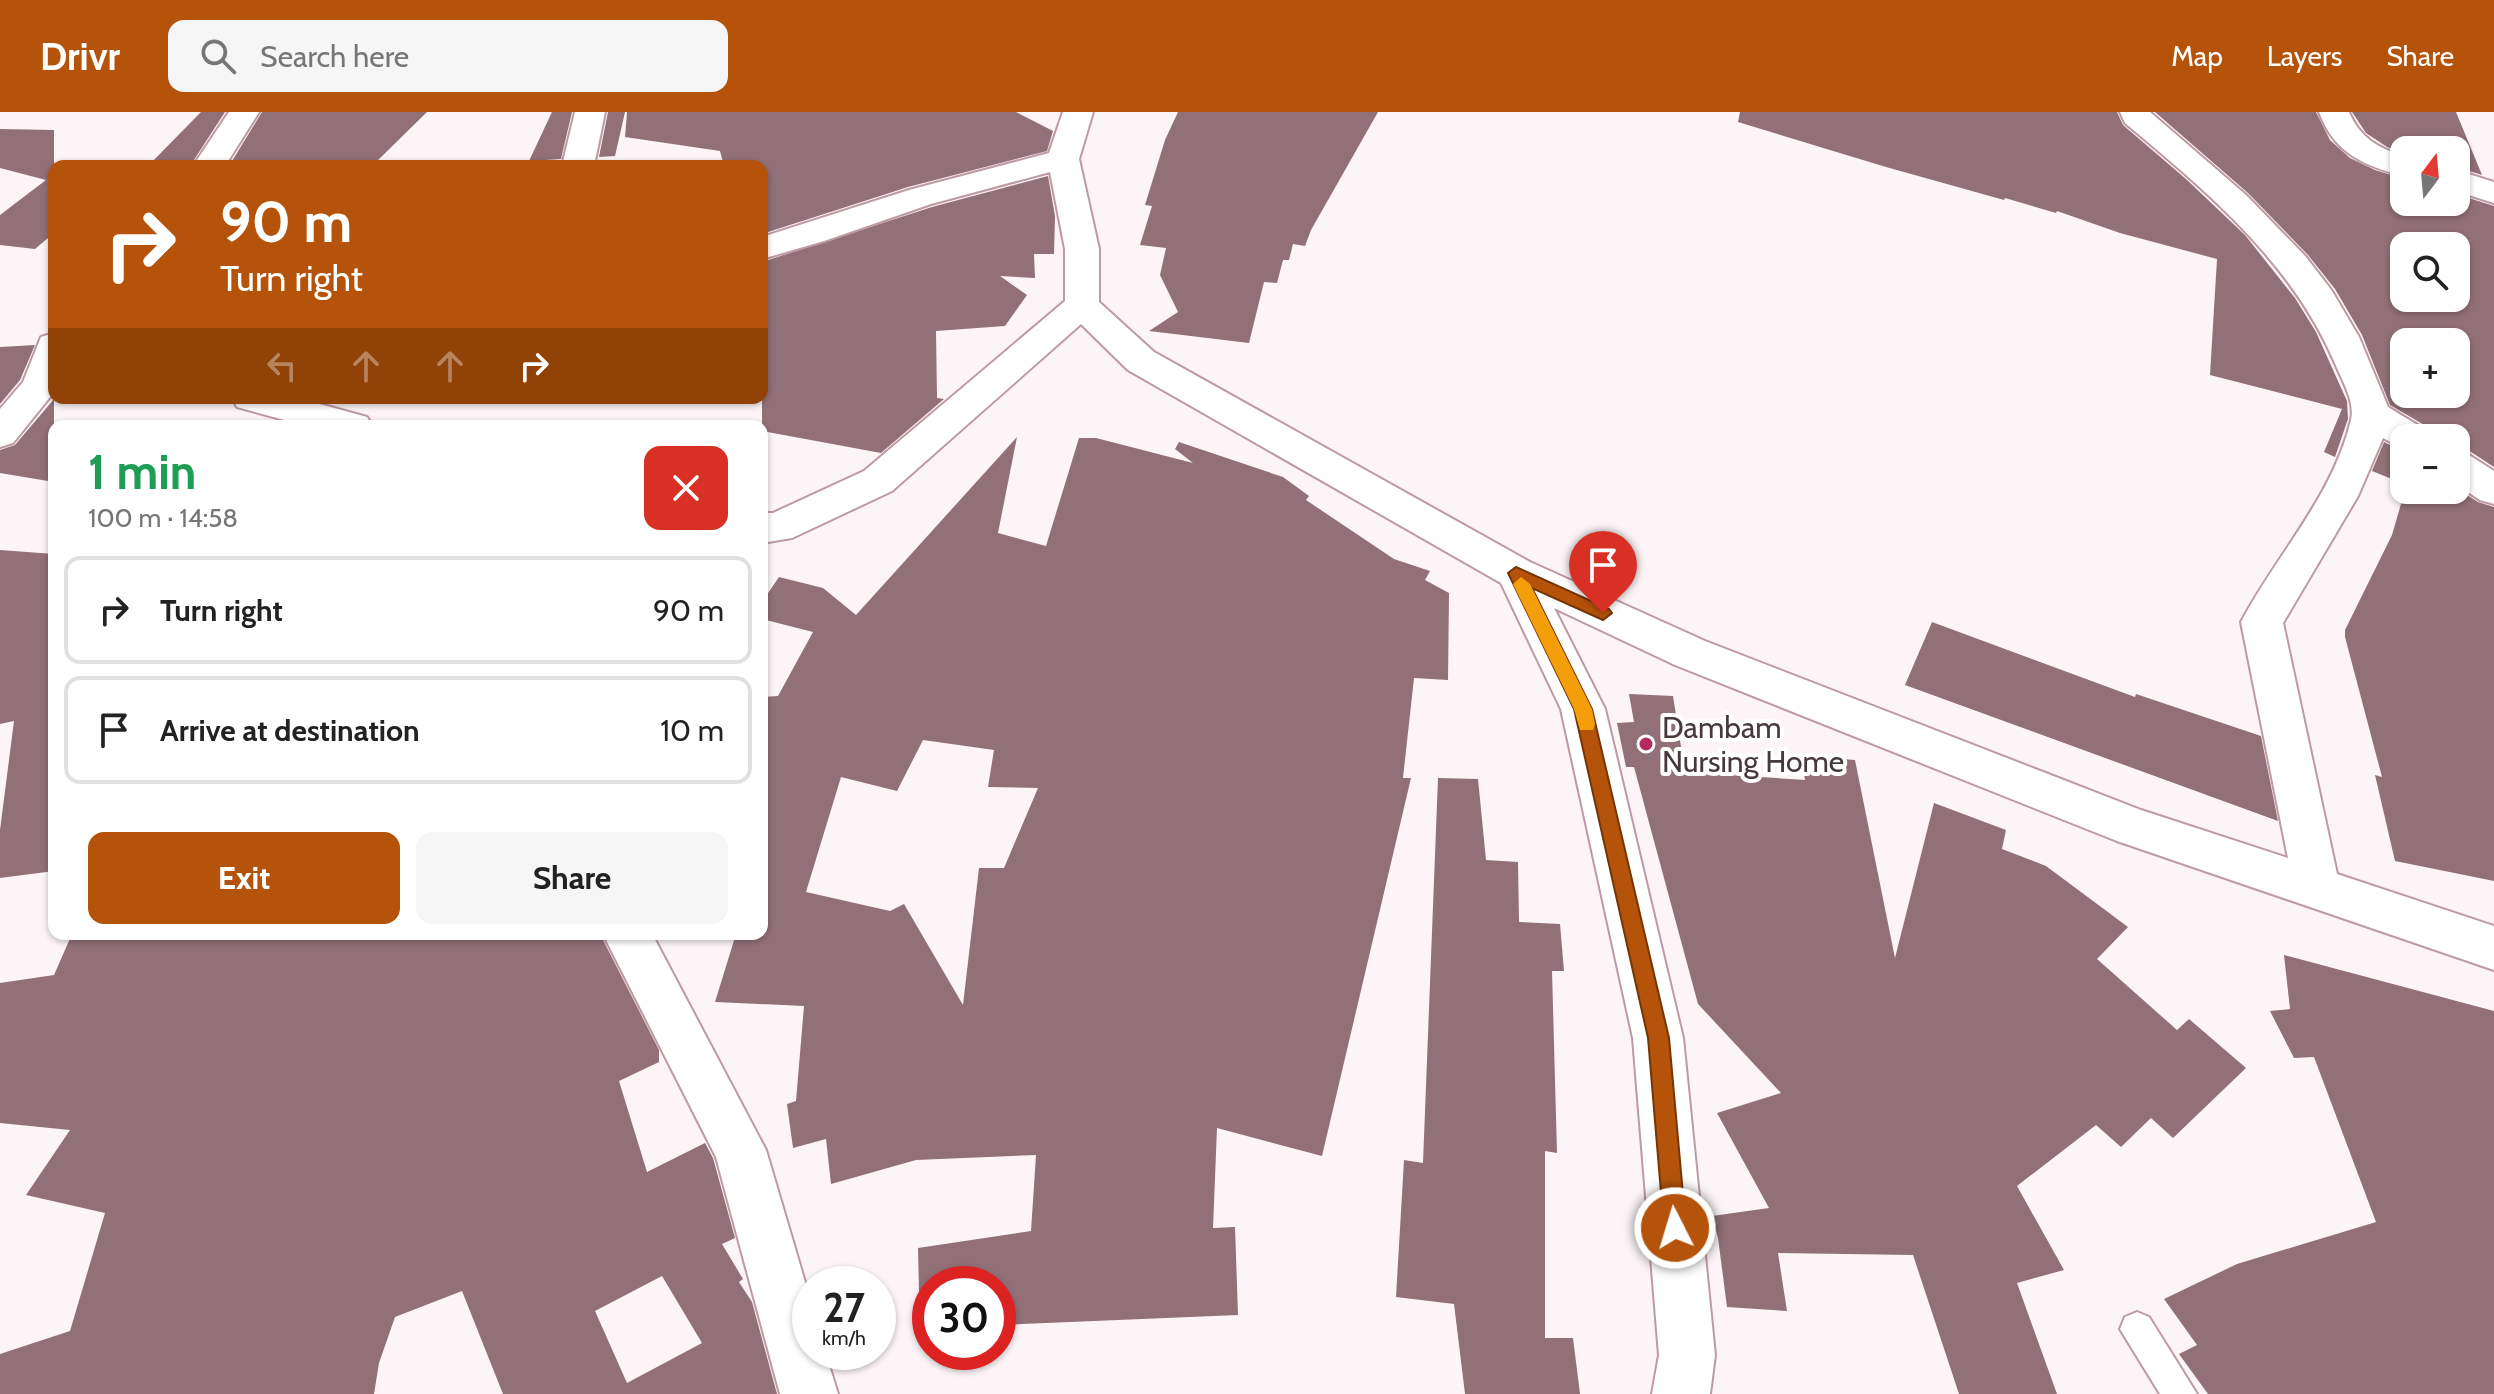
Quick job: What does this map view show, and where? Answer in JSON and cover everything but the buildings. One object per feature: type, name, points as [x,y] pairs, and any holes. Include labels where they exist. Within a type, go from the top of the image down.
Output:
[{"type":"street","points":[[213,160],[244,112]]},
{"type":"street","points":[[579,160],[590,112]]},
{"type":"street","points":[[1044,112],[1072,134],[1082,249],[1082,305],[1141,361],[1516,573],[1690,653],[2133,827],[2494,948]]},
{"type":"street","points":[[2135,112],[2136,117],[2254,217],[2312,286],[2351,355],[2372,414],[2352,472],[2262,622],[2317,889]]},
{"type":"street","points":[[2334,112],[2339,130],[2366,155],[2390,162]]},
{"type":"street","points":[[768,246],[920,197],[1072,134]]},
{"type":"street","points":[[2470,185],[2494,193]]},
{"type":"street","points":[[768,528],[778,528],[878,481],[1082,305]]},
{"type":"street","points":[[0,434],[46,385]]},
{"type":"street","points":[[272,404],[332,420]]},
{"type":"street","points":[[2372,414],[2390,425]]},
{"type":"street","points":[[2470,474],[2494,490]]},
{"type":"street","points":[[1516,573],[1583,709],[1658,1038],[1687,1355],[1681,1394]]},
{"type":"street","points":[[630,940],[740,1150],[809,1394]]},
{"type":"lane","points":[[2137,1329],[2180,1394]]},
{"type":"slow traffic","points":[[1521,584],[1583,709],[1586,724]]},
{"type":"place","name":"Dambam Nursing Home","points":[[1646,744]]},
{"type":"route","points":[[1603,613],[1516,573],[1583,709],[1658,1038],[1675,1228]]}]
